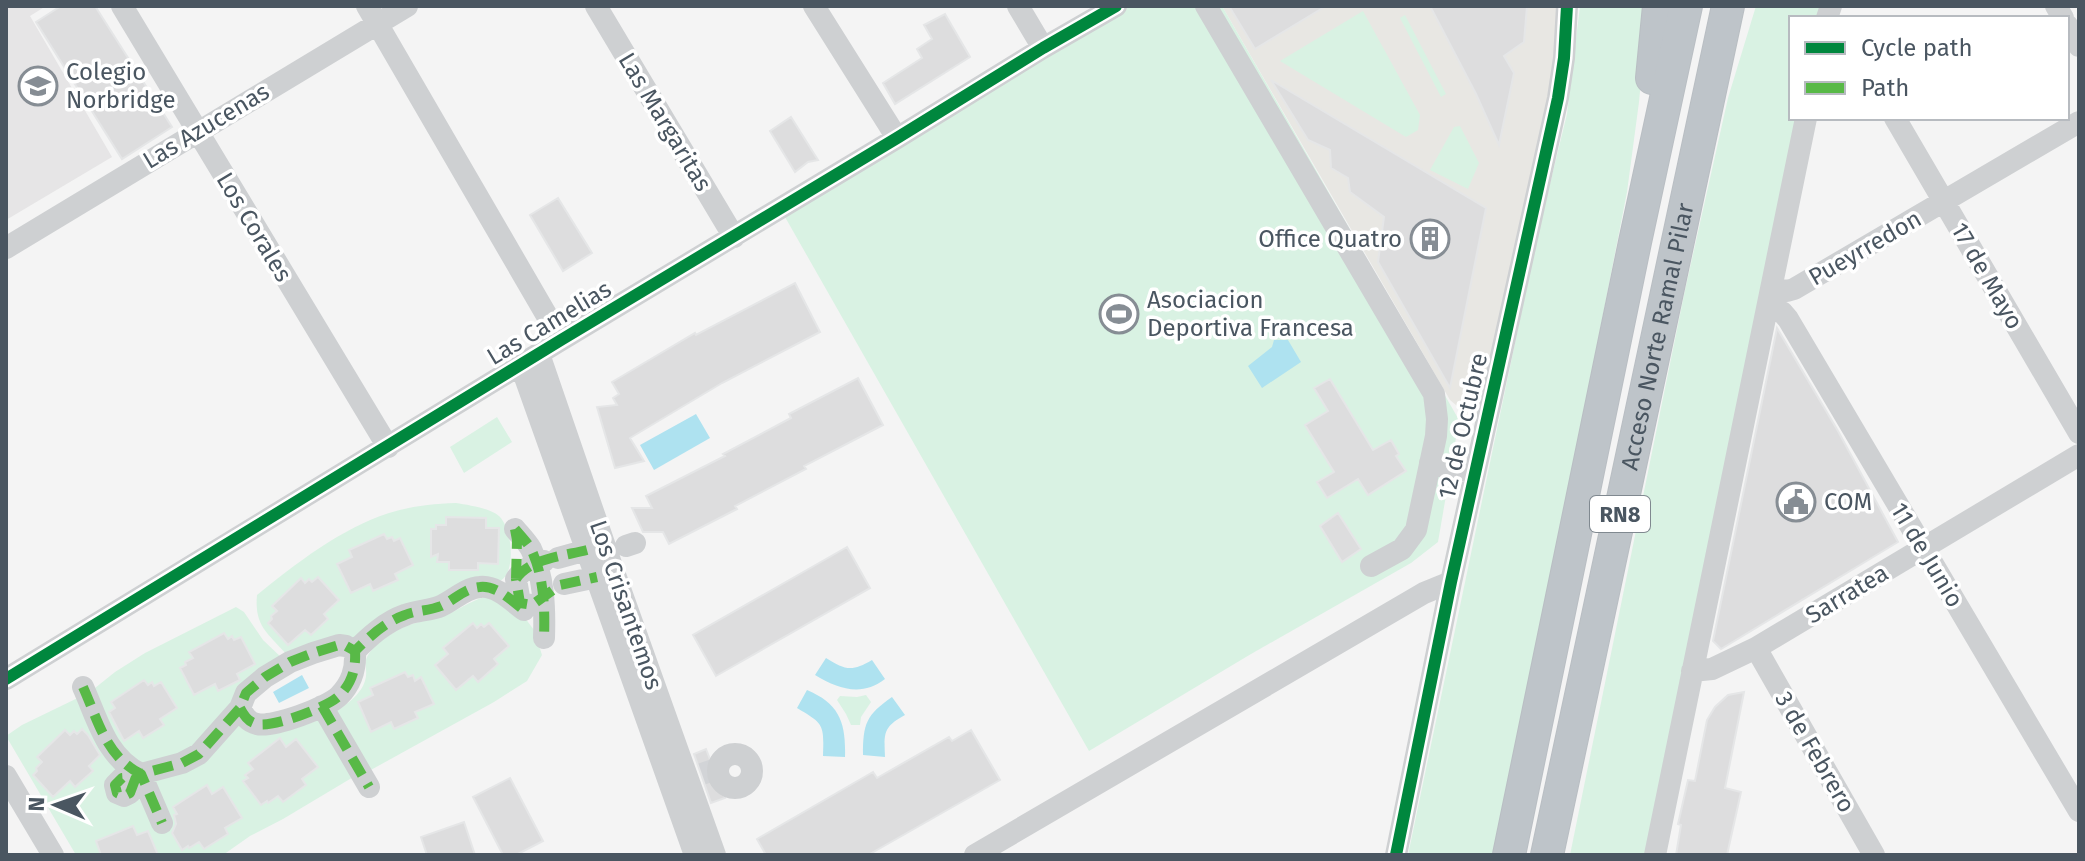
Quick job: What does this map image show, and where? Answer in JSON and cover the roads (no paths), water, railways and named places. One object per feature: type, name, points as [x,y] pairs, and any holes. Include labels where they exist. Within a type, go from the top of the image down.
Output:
[{"type":"highway","points":[[1635,242],[1659,6]]},
{"type":"highway","name":"Acceso Norte Ramal Pilar","points":[[1509,855],[1686,6]]},
{"type":"highway","name":"Acceso Norte Ramal Pilar","points":[[1547,855],[1728,6]]},
{"type":"highway","points":[[1692,173],[1748,6]]},
{"type":"street","name":"Los Corales","points":[[122,6],[388,447]]},
{"type":"street","name":"Las Azucenas","points":[[6,248],[197,132],[372,15],[407,6]]},
{"type":"street","name":"Las Margaritas","points":[[596,6],[734,237]]},
{"type":"street","points":[[814,6],[897,138]]},
{"type":"street","points":[[1018,6],[1043,48]]},
{"type":"street","name":"Las Camelias","points":[[6,679],[1116,6]]},
{"type":"street","points":[[1206,6],[1434,394],[1436,436],[1416,530],[1402,549],[1371,566]]},
{"type":"street","name":"12 de Octubre","points":[[1396,855],[1451,582],[1558,98],[1567,6]]},
{"type":"street","points":[[372,15],[561,340]]},
{"type":"street","points":[[2069,28],[2079,46]]},
{"type":"street","points":[[1655,855],[1806,120]]},
{"type":"street","name":"17 de Mayo","points":[[1896,120],[2079,433]]},
{"type":"street","name":"Pueyrredon","points":[[1770,297],[1794,289],[2079,122]]},
{"type":"street","name":"11 de Junio","points":[[1770,297],[1788,319],[2079,811]]},
{"type":"street","name":"Los Crisantemos","points":[[530,360],[609,555],[637,664],[702,787],[715,855]]},
{"type":"street","name":"Sarratea","points":[[1692,671],[1712,669],[1756,648],[2079,455]]},
{"type":"street","points":[[1430,463],[1475,473]]},
{"type":"street","points":[[515,529],[546,561],[553,590],[544,638],[522,606],[516,579],[515,529]]},
{"type":"street","points":[[516,579],[521,571],[546,561],[609,555]]},
{"type":"street","points":[[240,708],[246,718],[259,725],[274,724],[322,706],[337,698],[353,676],[355,651],[391,621],[444,605],[482,586],[492,588],[522,606],[532,605],[609,555]]},
{"type":"street","points":[[975,855],[1424,593],[1451,582]]},
{"type":"street","points":[[138,775],[182,763],[199,754],[240,708],[246,693],[290,662],[339,645],[355,651]]},
{"type":"street","name":"3 de Febrero","points":[[1756,648],[1874,855]]},
{"type":"street","points":[[83,687],[106,742],[115,756],[138,775],[162,823]]},
{"type":"street","points":[[322,706],[369,787]]},
{"type":"street","points":[[6,776],[53,855]]},
{"type":"street","name":"Los Crisantemos","points":[[689,854],[702,787]]},
{"type":"water","points":[[1274,340],[1288,340],[1301,362],[1262,388],[1248,366],[1272,347]]},
{"type":"water","points":[[696,414],[710,438],[654,470],[640,445]]},
{"type":"water","points":[[826,658],[849,668],[872,660],[885,679],[859,689],[832,684],[815,675]]},
{"type":"water","points":[[302,675],[309,688],[279,703],[273,692]]},
{"type":"water","points":[[807,690],[827,702],[839,716],[845,757],[823,756],[820,726],[797,708]]},
{"type":"water","points":[[892,697],[905,715],[892,723],[886,732],[885,757],[863,755],[865,728],[871,715]]},
{"type":"tunnel","points":[[671,785],[719,768]]},
{"type":"place","name":"Colegio Norbridge","points":[[38,86]]},
{"type":"place","name":"Office Quatro","points":[[1430,239]]},
{"type":"place","name":"Asociacion Deportiva Francesa","points":[[1119,314]]},
{"type":"place","name":"COM","points":[[1796,502]]}]
